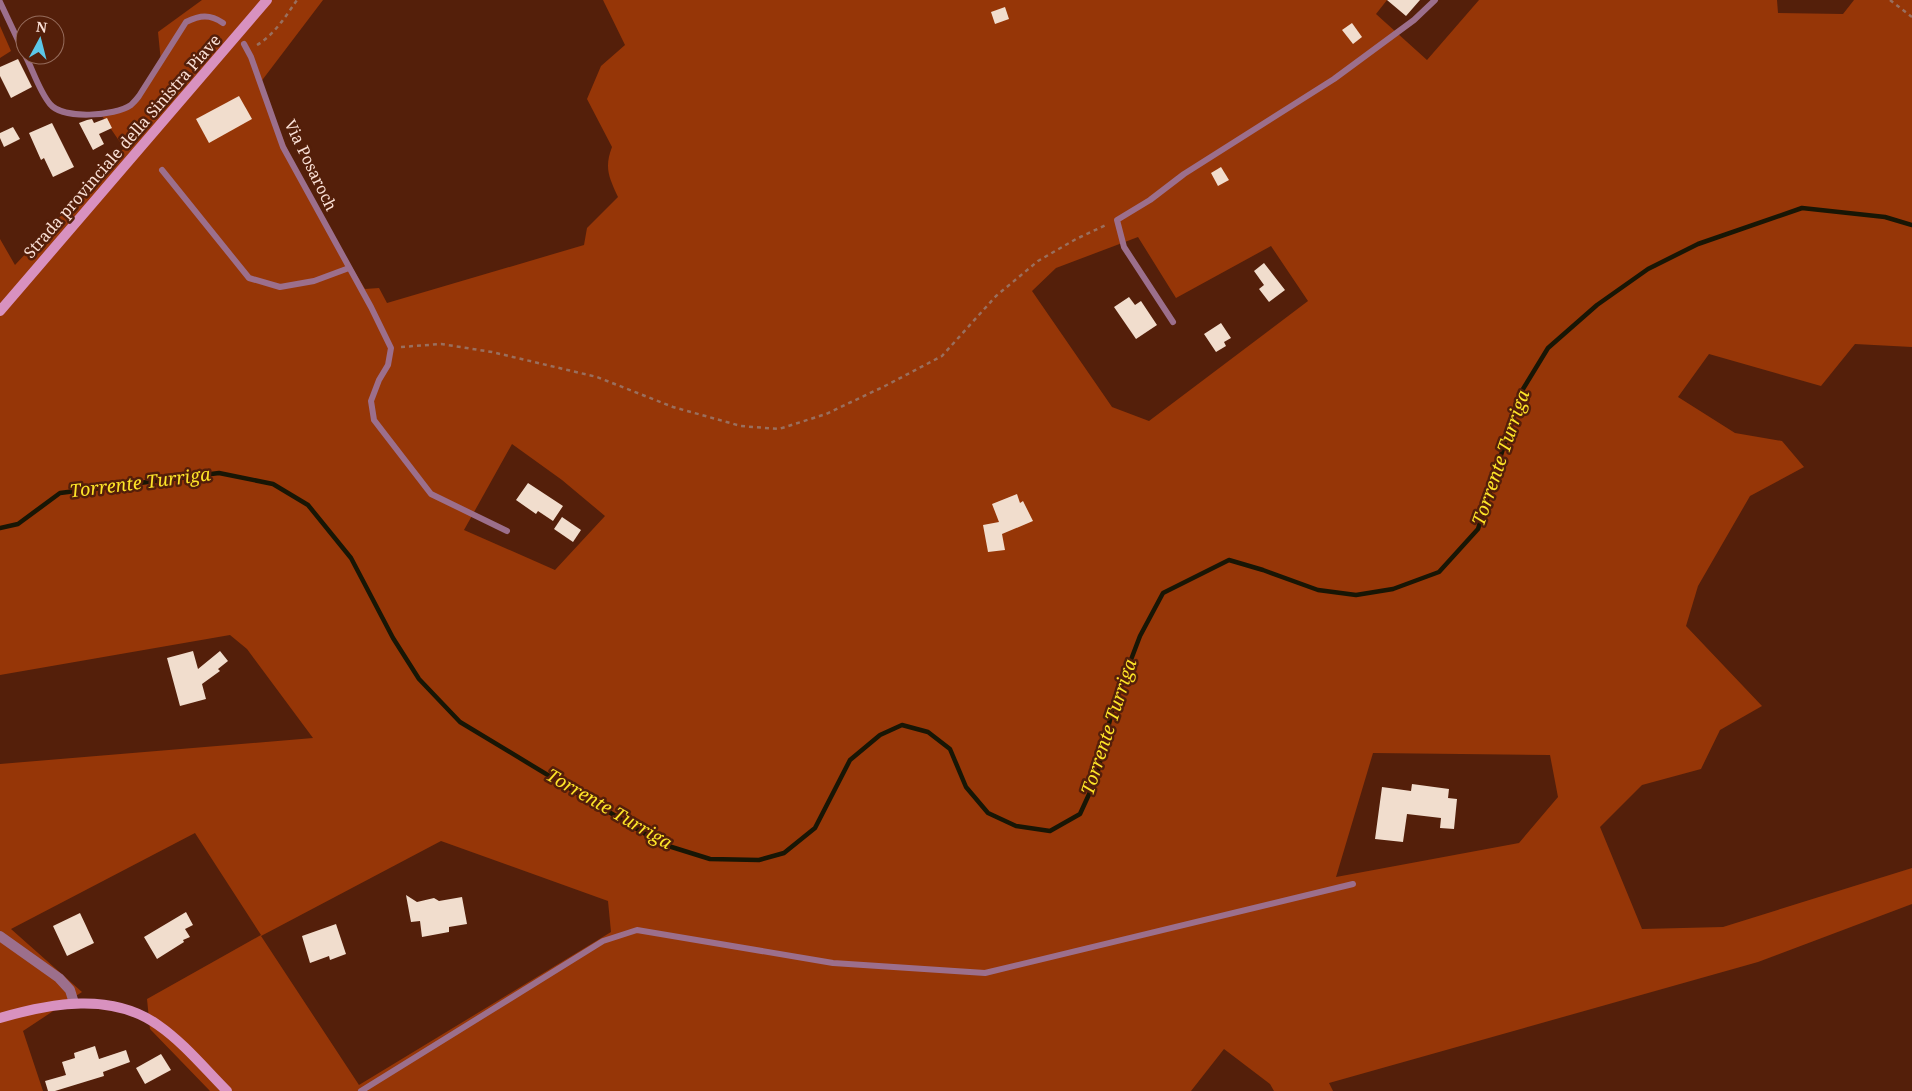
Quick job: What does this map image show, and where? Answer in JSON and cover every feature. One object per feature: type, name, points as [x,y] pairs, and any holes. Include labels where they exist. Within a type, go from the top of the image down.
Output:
[{"type":"main road","name":"Strada provinciale della Sinistra Piave","points":[[0,311],[267,0]]},
{"type":"main road","points":[[0,1018],[36,1008],[74,1003],[111,1006],[145,1016],[176,1039],[227,1091]]},
{"type":"street","points":[[0,936],[60,978],[70,990],[74,1003]]},
{"type":"lane","points":[[1173,322],[1124,247],[1116,220],[1150,200],[1184,174],[1334,79],[1414,20],[1435,0]]},
{"type":"lane","points":[[0,2],[15,34]]},
{"type":"lane","points":[[30,65],[46,98],[59,111],[83,114],[115,111],[132,104],[140,96],[186,22],[205,15],[214,17],[223,23]]},
{"type":"lane","name":"Via Posaroch","points":[[244,44],[283,147],[371,307],[391,348]]},
{"type":"lane","points":[[162,170],[249,278],[280,287],[314,281],[349,268]]},
{"type":"lane","points":[[391,348],[388,365],[379,380],[371,401],[374,420],[431,494],[507,531]]},
{"type":"lane","points":[[361,1091],[604,941],[637,930],[833,963],[985,973],[1353,884]]},
{"type":"path","points":[[248,51],[263,42],[280,24],[297,0]]},
{"type":"path","points":[[1890,0],[1912,17]]},
{"type":"path","points":[[391,348],[441,344],[492,352],[597,377],[673,407],[732,424],[779,429],[826,414],[942,356],[996,296],[1038,260],[1116,220]]},
{"type":"shaded area","points":[[202,0],[323,0],[260,83],[300,180],[365,289],[379,288],[387,303],[584,245],[587,228],[618,197],[612,184],[608,167],[612,147],[587,99],[601,66],[625,45],[603,0],[1387,0],[1376,14],[1427,60],[1479,0],[1777,0],[1778,13],[1843,14],[1854,0],[1912,0],[1912,347],[1855,344],[1821,386],[1709,354],[1678,397],[1735,433],[1782,441],[1804,467],[1750,496],[1698,586],[1686,626],[1762,706],[1720,730],[1701,769],[1642,785],[1600,827],[1642,929],[1723,927],[1912,868],[1912,904],[1758,962],[1329,1083],[1333,1091],[1274,1091],[1270,1084],[1224,1049],[1191,1091],[210,1091],[150,1029],[147,999],[261,935],[195,833],[11,929],[82,992],[23,1031],[43,1091],[0,1091],[0,764],[313,738],[247,649],[230,635],[0,675],[0,239],[15,265],[124,148],[100,113],[132,104],[161,62],[158,32]],"holes":[[[1138,237],[1176,298],[1271,246],[1308,301],[1149,421],[1112,407],[1032,291],[1056,268]],[[512,444],[562,480],[605,516],[555,570],[464,530]],[[1373,753],[1550,755],[1558,797],[1519,843],[1336,877]],[[441,841],[608,901],[611,932],[359,1085],[261,936]]]},
{"type":"shaded area","points":[[0,26],[11,51],[0,58]]},
{"type":"building","points":[[1387,0],[1420,0],[1406,16]]},
{"type":"building","points":[[1005,7],[1009,19],[995,24],[991,12]]},
{"type":"building","points":[[1352,23],[1362,37],[1353,44],[1342,30]]},
{"type":"building","points":[[15,60],[15,65],[21,65],[32,87],[11,98],[0,76],[0,67]]},
{"type":"building","points":[[239,96],[252,119],[209,143],[196,119]]},
{"type":"building","points":[[107,118],[112,128],[99,134],[104,144],[93,150],[79,123],[92,119],[94,123]]},
{"type":"building","points":[[52,123],[74,167],[53,177],[44,158],[41,160],[29,133]]},
{"type":"building","points":[[13,127],[20,139],[4,147],[0,133]]},
{"type":"building","points":[[1221,167],[1229,180],[1218,186],[1211,173]]},
{"type":"building","points":[[1264,263],[1285,290],[1269,302],[1259,289],[1264,285],[1254,271]]},
{"type":"building","points":[[1129,297],[1135,305],[1141,301],[1157,325],[1136,339],[1114,307]]},
{"type":"building","points":[[1221,323],[1231,338],[1224,342],[1226,346],[1216,352],[1204,334]]},
{"type":"building","points":[[528,483],[563,506],[553,521],[538,511],[536,514],[516,500]]},
{"type":"building","points":[[1017,494],[1020,503],[1023,501],[1033,521],[1002,534],[1005,550],[988,552],[983,525],[999,522],[992,504]]},
{"type":"building","points":[[562,517],[581,530],[573,542],[554,529]]},
{"type":"building","points":[[193,651],[198,669],[220,651],[228,661],[218,669],[220,671],[202,684],[206,699],[180,706],[167,658]]},
{"type":"building","points":[[1412,784],[1449,789],[1448,798],[1457,799],[1454,829],[1440,828],[1441,818],[1407,814],[1403,842],[1375,839],[1382,787],[1411,791]]},
{"type":"building","points":[[406,895],[417,902],[434,898],[439,901],[462,897],[467,924],[449,927],[449,932],[422,937],[420,921],[411,922]]},
{"type":"building","points":[[186,912],[193,925],[185,929],[190,937],[157,959],[144,937]]},
{"type":"building","points":[[80,913],[94,943],[67,956],[53,926]]},
{"type":"building","points":[[336,924],[346,954],[330,960],[329,956],[310,963],[302,936]]},
{"type":"building","points":[[95,1046],[99,1059],[126,1050],[130,1062],[103,1072],[104,1076],[55,1091],[48,1091],[45,1081],[66,1075],[62,1062],[75,1058],[74,1053]]},
{"type":"building","points":[[161,1054],[171,1070],[145,1084],[136,1068]]},
{"type":"waterway","name":"Torrente Turriga","points":[[0,528],[18,524],[60,493],[219,473],[273,484],[308,505],[351,558],[393,638],[419,679],[460,722],[662,844],[710,859],[759,860],[784,853],[815,828],[850,760],[880,735],[902,725],[928,732],[950,749],[966,787],[988,813],[1016,826],[1050,831],[1080,814],[1096,779],[1113,707],[1140,636],[1163,593],[1229,560],[1318,590],[1356,595],[1393,589],[1439,572],[1478,529],[1520,394],[1548,348],[1597,305],[1648,269],[1698,244],[1802,208],[1885,217],[1912,225]]}]
